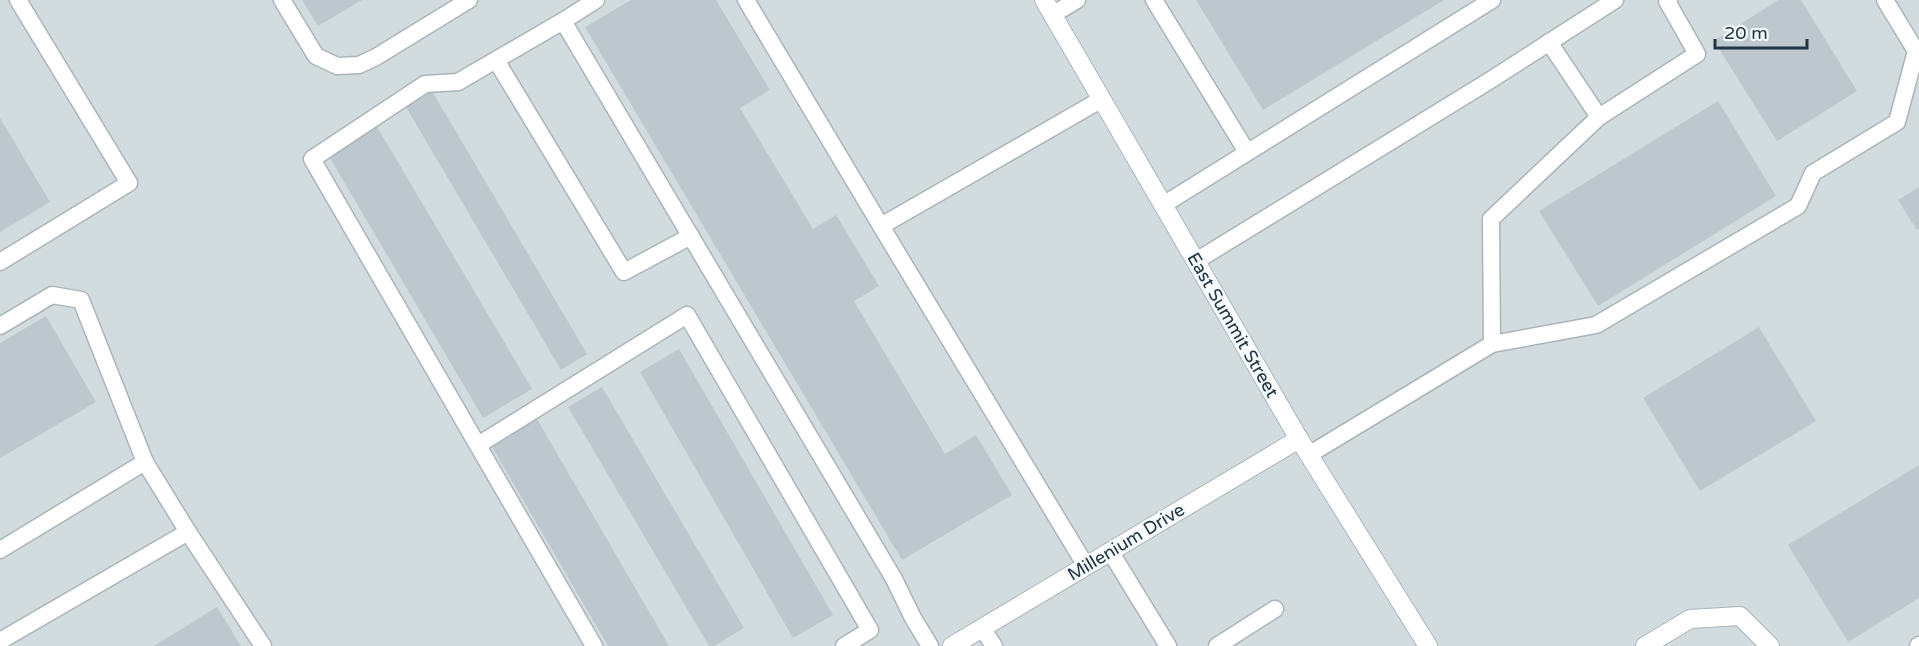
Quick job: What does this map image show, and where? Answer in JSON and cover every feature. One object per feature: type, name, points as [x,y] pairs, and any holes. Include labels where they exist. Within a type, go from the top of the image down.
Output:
[{"type":"street","name":"East Summit Street","points":[[1048,7],[1299,439],[1428,646]]},
{"type":"street","name":"Millenium Drive","points":[[952,646],[1299,439]]},
{"type":"street","points":[[1645,646],[1690,619],[1740,616],[1770,646]]},
{"type":"lane","points":[[0,262],[129,183],[18,0]]},
{"type":"lane","points":[[282,0],[316,56],[337,66],[359,65],[376,57],[469,0]]},
{"type":"lane","points":[[594,646],[312,159],[425,84],[458,82],[596,0]]},
{"type":"lane","points":[[746,0],[1086,566]]},
{"type":"lane","points":[[1048,7],[1077,0]]},
{"type":"lane","points":[[1154,0],[1247,152]]},
{"type":"lane","points":[[1163,205],[1492,0]]},
{"type":"lane","points":[[1196,261],[1615,0]]},
{"type":"lane","points":[[1492,344],[1491,219],[1599,117],[1697,54],[1668,0]]},
{"type":"lane","points":[[1310,454],[1492,344],[1596,325],[1798,206],[1813,173],[1898,122],[1916,51],[1885,0]]},
{"type":"lane","points":[[563,21],[894,579],[930,646]]},
{"type":"lane","points":[[1549,42],[1599,117]]},
{"type":"lane","points":[[496,60],[624,272],[691,236]]},
{"type":"lane","points":[[881,226],[1102,99]]},
{"type":"lane","points":[[0,326],[52,295],[81,300],[146,462],[188,532],[263,646]]},
{"type":"lane","points":[[478,445],[687,315],[870,630],[844,646]]},
{"type":"lane","points":[[0,550],[146,462]]},
{"type":"lane","points":[[0,641],[188,532]]},
{"type":"lane","points":[[1110,551],[1168,646]]},
{"type":"lane","points":[[1217,646],[1275,609]]},
{"type":"lane","points":[[982,628],[994,646]]},
{"type":"shaded area","points":[[0,0],[1919,0],[1919,646],[0,646]]},
{"type":"building","points":[[302,0],[362,0],[318,26]]},
{"type":"building","points":[[631,0],[716,0],[770,90],[740,108],[813,229],[836,215],[879,286],[854,301],[945,454],[976,435],[1012,495],[902,560],[585,27]]},
{"type":"building","points":[[1196,0],[1444,0],[1263,110]]},
{"type":"building","points":[[1778,0],[1801,0],[1857,91],[1777,141],[1714,41]]},
{"type":"building","points":[[432,91],[587,354],[561,370],[406,107]]},
{"type":"building","points":[[1718,101],[1776,196],[1598,306],[1539,211]]},
{"type":"building","points":[[0,118],[50,202],[0,232]]},
{"type":"building","points":[[376,125],[532,389],[483,418],[327,153]]},
{"type":"building","points":[[1919,187],[1919,229],[1917,230],[1898,200]]},
{"type":"building","points":[[46,316],[96,402],[0,458],[0,343]]},
{"type":"building","points":[[1759,327],[1816,421],[1700,491],[1643,398]]},
{"type":"building","points":[[679,349],[833,615],[793,638],[640,372]]},
{"type":"building","points":[[602,387],[744,628],[714,646],[709,646],[568,407]]},
{"type":"building","points":[[537,419],[669,646],[608,646],[491,445]]},
{"type":"building","points":[[1919,465],[1919,598],[1848,642],[1788,545]]},
{"type":"building","points":[[217,607],[241,646],[154,646]]}]
